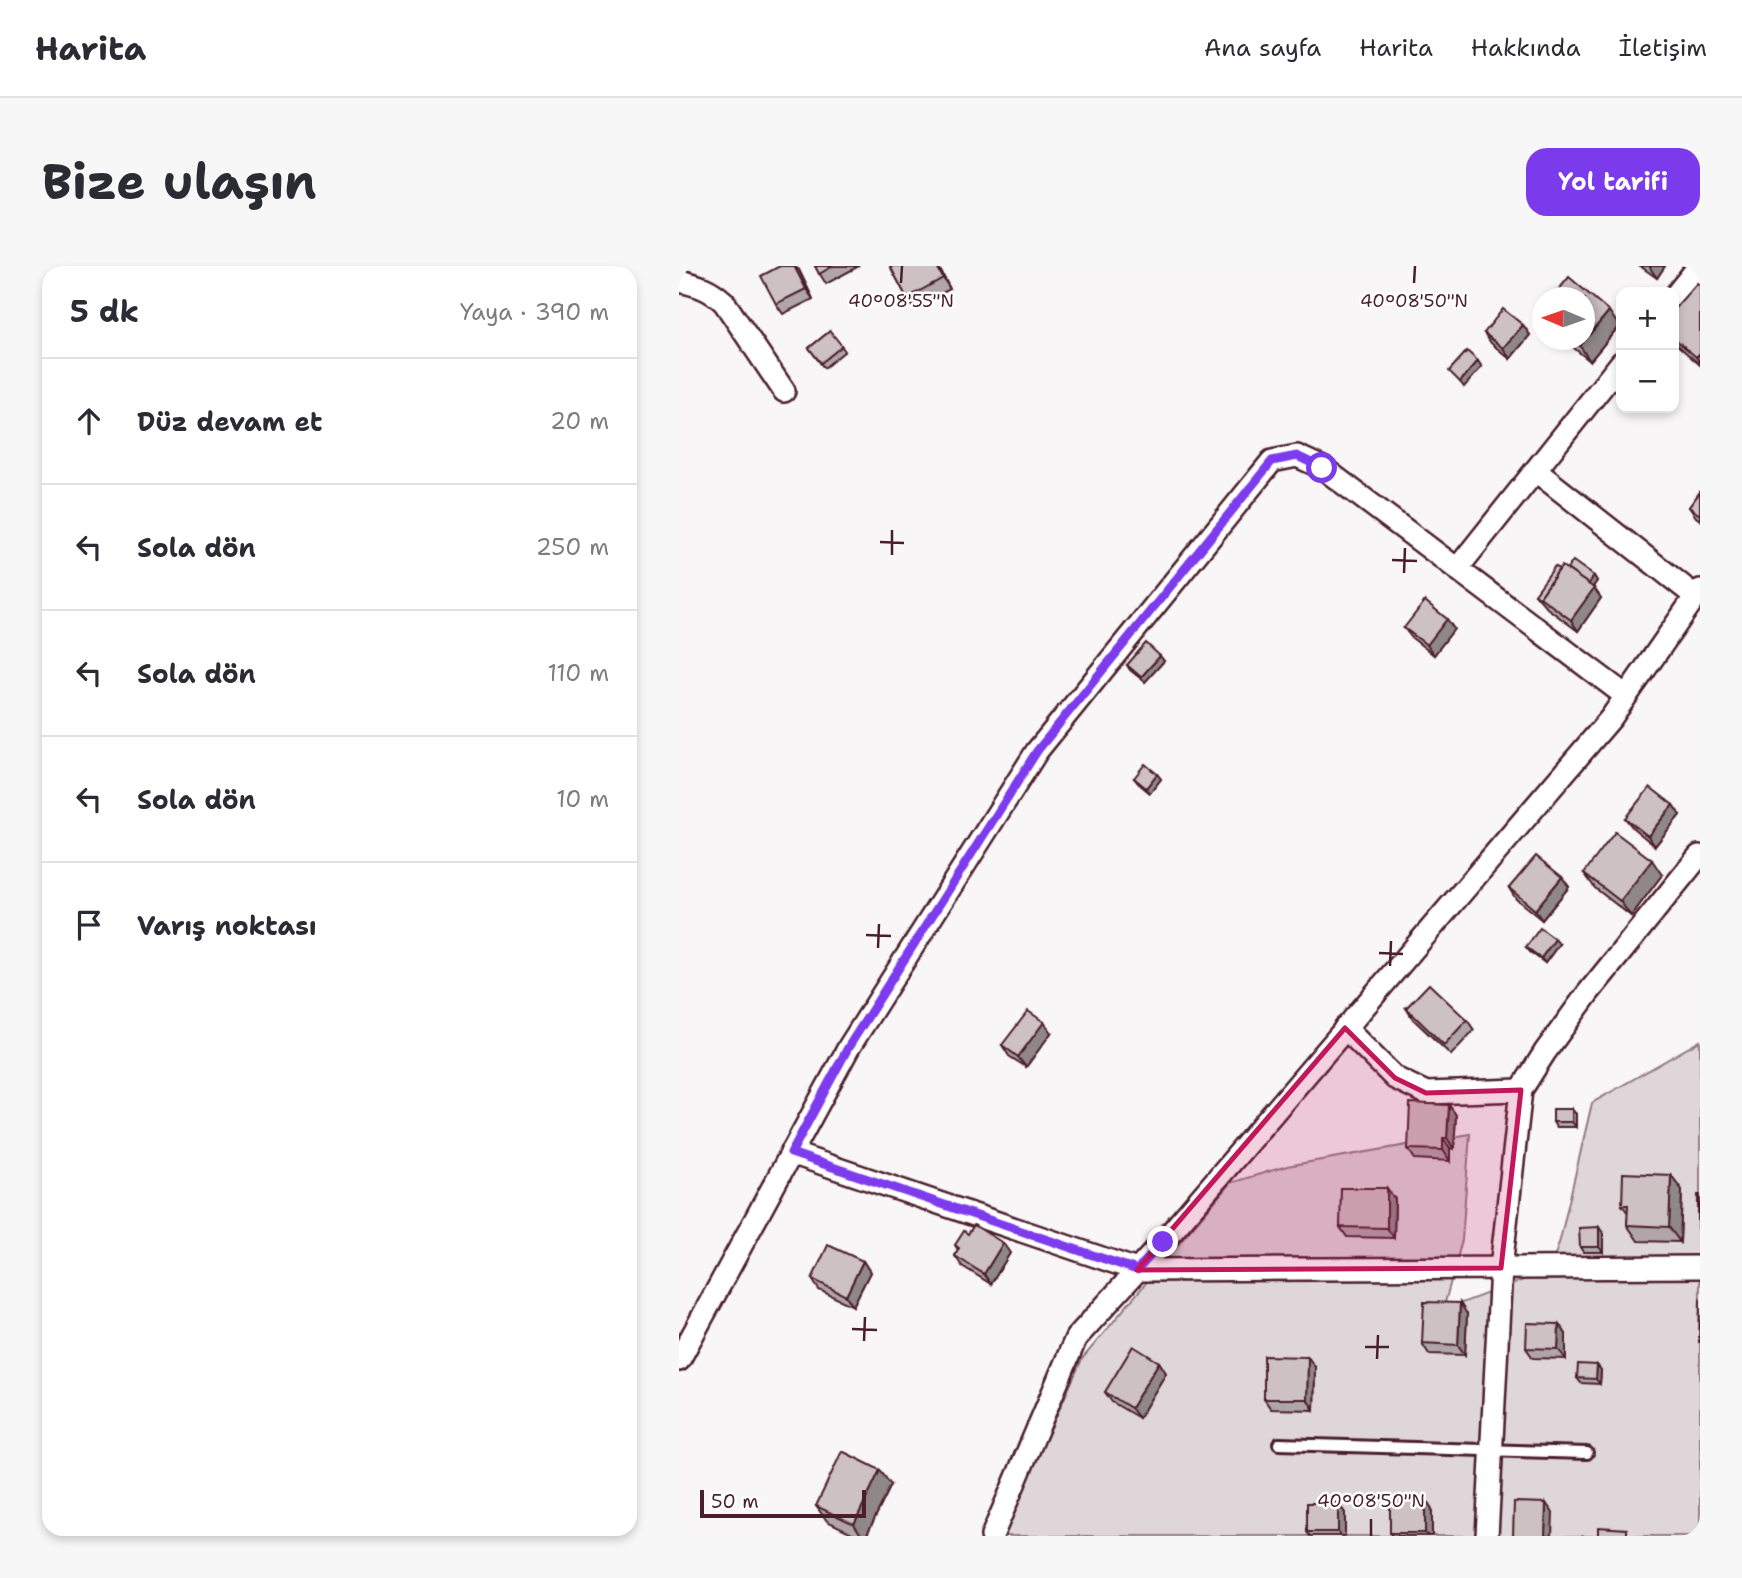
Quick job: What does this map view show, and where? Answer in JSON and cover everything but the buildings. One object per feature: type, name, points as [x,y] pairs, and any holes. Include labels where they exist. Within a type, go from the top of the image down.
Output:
[{"type":"street","points":[[1679,291],[1699,266]]},
{"type":"street","points":[[679,281],[700,285],[724,302],[784,391]]},
{"type":"street","points":[[1457,569],[1616,369]]},
{"type":"street","points":[[679,1360],[849,1046],[1037,751],[1272,461],[1297,456],[1322,468],[1626,696]]},
{"type":"street","points":[[992,1536],[1076,1338],[1611,718],[1697,593],[1536,471]]},
{"type":"street","points":[[1487,1536],[1501,1268],[1521,1090],[1588,993],[1699,856]]},
{"type":"street","points":[[1345,1028],[1395,1078],[1426,1093],[1521,1090]]},
{"type":"street","points":[[791,1153],[1137,1270],[1700,1268]]},
{"type":"lane","points":[[1279,1444],[1587,1452]]},
{"type":"highlighted area","points":[[1345,1028],[1395,1078],[1426,1093],[1521,1090],[1501,1268],[1137,1270]]},
{"type":"shaded area","points":[[1700,1041],[1700,1536],[1002,1536],[1082,1359],[1230,1183],[1287,1166],[1470,1134],[1462,1240],[1443,1310],[1550,1270],[1560,1240],[1592,1103]]},
{"type":"route","points":[[1163,1242],[1137,1270],[791,1153],[849,1046],[1037,751],[1272,461],[1297,456],[1322,468]]}]
